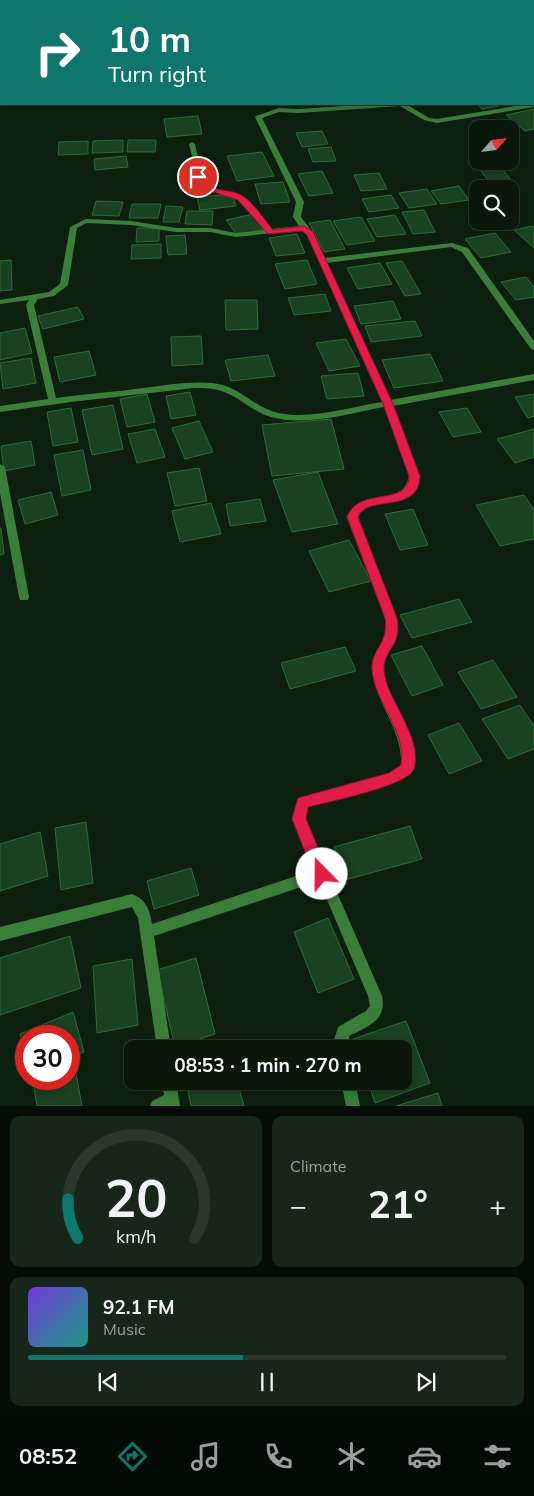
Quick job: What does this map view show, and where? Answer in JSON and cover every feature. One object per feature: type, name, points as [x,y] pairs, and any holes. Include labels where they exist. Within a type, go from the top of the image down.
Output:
[{"type":"street","points":[[341,1040],[343,1032],[371,1016],[377,1007],[375,996],[299,819],[302,803],[393,778],[407,768],[410,755],[382,685],[378,668],[381,655],[389,644],[393,630],[391,618],[352,517],[355,510],[362,505],[409,492],[414,484],[414,476],[388,404],[310,234],[297,217],[300,202],[258,117],[279,110],[298,112],[388,105]]},
{"type":"street","points":[[404,105],[425,120],[437,121],[534,105]]},
{"type":"street","points":[[192,144],[200,182],[210,190],[241,198],[271,232]]},
{"type":"street","points":[[0,302],[51,294],[64,285],[74,227],[86,221],[140,224],[176,230],[210,230],[236,235],[304,228]]},
{"type":"street","points":[[323,261],[444,246],[460,247],[465,250],[534,347]]},
{"type":"street","points":[[35,297],[30,305],[53,402]]},
{"type":"street","points":[[0,409],[191,386],[227,388],[239,393],[261,410],[277,416],[313,416],[388,404],[534,376]]},
{"type":"street","points":[[0,468],[24,598]]},
{"type":"street","points":[[147,932],[322,874]]},
{"type":"street","points":[[0,934],[132,900],[139,903],[147,932],[163,1040]]},
{"type":"street","points":[[157,1106],[173,1103],[171,1090]]},
{"type":"street","points":[[350,1090],[353,1106]]},
{"type":"building","points":[[478,105],[503,105],[482,109]]},
{"type":"building","points":[[534,109],[534,129],[525,131],[519,126],[519,120],[512,120],[506,115]]},
{"type":"building","points":[[198,116],[202,134],[167,137],[164,119]]},
{"type":"building","points":[[322,131],[328,144],[302,147],[296,133]]},
{"type":"building","points":[[123,140],[123,152],[92,153],[93,141]]},
{"type":"building","points":[[128,140],[156,140],[155,152],[127,152]]},
{"type":"building","points":[[88,141],[88,154],[58,155],[59,142]]},
{"type":"building","points":[[331,147],[336,161],[313,162],[308,149]]},
{"type":"building","points":[[262,152],[274,176],[237,181],[227,156]]},
{"type":"building","points":[[126,156],[128,167],[95,170],[94,159]]},
{"type":"building","points":[[480,170],[503,170],[511,180],[488,180]]},
{"type":"building","points":[[322,171],[333,193],[309,196],[298,174]]},
{"type":"building","points":[[379,173],[387,189],[361,191],[354,175]]},
{"type":"building","points":[[283,182],[290,202],[261,204],[255,184]]},
{"type":"building","points":[[459,186],[469,200],[441,204],[431,191]]},
{"type":"building","points":[[427,189],[437,204],[409,208],[399,193]]},
{"type":"building","points":[[232,194],[236,206],[200,210],[197,197]]},
{"type":"building","points":[[391,195],[399,208],[369,212],[362,199]]},
{"type":"building","points":[[96,201],[123,202],[119,216],[92,215]]},
{"type":"building","points":[[132,204],[161,204],[158,218],[129,218]]},
{"type":"building","points":[[166,206],[183,207],[179,222],[163,222]]},
{"type":"building","points":[[424,210],[435,232],[413,234],[402,212]]},
{"type":"building","points":[[187,211],[213,211],[212,225],[185,224]]},
{"type":"building","points":[[253,214],[264,229],[237,235],[226,220]]},
{"type":"building","points":[[395,215],[406,234],[377,237],[367,219]]},
{"type":"building","points":[[361,217],[375,241],[347,245],[333,221]]},
{"type":"building","points":[[330,220],[345,249],[324,252],[309,223]]},
{"type":"building","points":[[534,227],[534,248],[514,230]]},
{"type":"building","points":[[137,228],[159,228],[159,241],[136,242]]},
{"type":"building","points":[[495,233],[511,252],[481,258],[465,239]]},
{"type":"building","points":[[297,234],[305,253],[276,256],[269,238]]},
{"type":"building","points":[[185,235],[187,254],[168,255],[166,236]]},
{"type":"building","points":[[161,244],[161,258],[131,259],[132,245]]},
{"type":"building","points":[[11,260],[12,290],[0,291],[0,261]]},
{"type":"building","points":[[307,260],[317,284],[285,289],[275,264]]},
{"type":"building","points":[[402,261],[421,294],[405,296],[386,263]]},
{"type":"building","points":[[380,263],[392,284],[358,289],[347,268]]},
{"type":"building","points":[[526,277],[534,287],[534,297],[516,300],[501,282]]},
{"type":"building","points":[[325,294],[331,311],[294,315],[288,298]]},
{"type":"building","points":[[225,300],[257,300],[258,329],[226,330]]},
{"type":"building","points":[[393,301],[401,319],[361,324],[354,306]]},
{"type":"building","points":[[78,307],[84,319],[43,329],[38,316]]},
{"type":"building","points":[[415,321],[422,336],[371,342],[365,326]]},
{"type":"building","points":[[25,328],[32,353],[0,360],[0,333]]},
{"type":"building","points":[[201,336],[203,364],[172,366],[171,337]]},
{"type":"building","points":[[346,339],[360,366],[329,371],[316,343]]},
{"type":"building","points":[[89,351],[96,375],[60,382],[54,357]]},
{"type":"building","points":[[430,354],[443,381],[394,388],[382,360]]},
{"type":"building","points":[[268,355],[275,376],[231,381],[225,360]]},
{"type":"building","points":[[31,358],[36,383],[3,389],[0,363]]},
{"type":"building","points":[[358,373],[364,396],[327,399],[321,376]]},
{"type":"building","points":[[190,392],[196,415],[171,419],[166,396]]},
{"type":"building","points":[[147,394],[155,422],[127,427],[120,399]]},
{"type":"building","points":[[534,394],[534,416],[528,418],[515,397]]},
{"type":"building","points":[[113,405],[123,449],[92,455],[82,410]]},
{"type":"building","points":[[71,408],[78,442],[53,446],[47,412]]},
{"type":"building","points":[[467,408],[481,432],[453,437],[439,412]]},
{"type":"building","points":[[331,419],[344,469],[272,476],[262,425]]},
{"type":"building","points":[[199,421],[213,452],[185,459],[172,428]]},
{"type":"building","points":[[155,429],[165,457],[137,463],[128,434]]},
{"type":"building","points":[[534,429],[534,457],[515,463],[497,439]]},
{"type":"building","points":[[31,441],[35,465],[4,471],[1,446]]},
{"type":"building","points":[[83,450],[91,490],[62,496],[54,455]]},
{"type":"building","points":[[199,468],[207,501],[175,506],[167,473]]},
{"type":"building","points":[[318,472],[338,524],[292,532],[273,480]]},
{"type":"building","points":[[51,492],[58,515],[25,524],[18,500]]},
{"type":"building","points":[[524,495],[534,510],[534,539],[500,546],[476,505]]},
{"type":"building","points":[[260,499],[266,521],[230,526],[226,504]]},
{"type":"building","points":[[211,503],[221,534],[180,542],[172,511]]},
{"type":"building","points":[[413,509],[428,545],[400,550],[385,514]]},
{"type":"building","points":[[0,528],[4,554],[0,555]]},
{"type":"building","points":[[349,540],[371,581],[329,592],[309,551]]},
{"type":"building","points":[[459,599],[472,622],[412,638],[400,615]]},
{"type":"building","points":[[422,646],[443,685],[412,696],[391,655]]},
{"type":"building","points":[[345,647],[356,671],[290,689],[281,663]]},
{"type":"building","points":[[493,660],[517,697],[481,709],[458,672]]},
{"type":"building","points":[[520,705],[534,726],[534,749],[508,759],[482,719]]},
{"type":"building","points":[[459,723],[482,761],[449,774],[428,735]]},
{"type":"building","points":[[86,822],[93,883],[61,890],[55,828]]},
{"type":"building","points":[[410,826],[422,859],[345,880],[334,847]]},
{"type":"building","points":[[40,832],[48,876],[0,891],[0,844]]},
{"type":"building","points":[[191,868],[199,895],[154,909],[147,881]]},
{"type":"building","points":[[328,918],[354,979],[318,993],[294,932]]},
{"type":"building","points":[[70,936],[81,988],[0,1015],[0,958]]},
{"type":"building","points":[[196,958],[215,1034],[197,1040],[173,1040],[157,970]]},
{"type":"building","points":[[132,959],[138,1025],[97,1033],[93,966]]},
{"type":"building","points":[[73,1012],[77,1025],[42,1025]]},
{"type":"building","points":[[406,1021],[430,1083],[412,1090],[412,1040],[353,1039]]},
{"type":"building","points":[[80,1037],[84,1052],[80,1054]]},
{"type":"building","points":[[34,1090],[79,1090],[82,1106],[37,1106]]},
{"type":"building","points":[[240,1090],[244,1106],[191,1106],[188,1091]]},
{"type":"building","points":[[371,1090],[411,1090],[375,1103]]},
{"type":"building","points":[[438,1093],[442,1106],[396,1106]]},
{"type":"route","points":[[198,177],[200,182],[210,190],[241,198],[271,232],[304,228],[310,234],[388,404],[414,476],[414,484],[409,492],[362,505],[355,510],[352,517],[391,618],[393,630],[389,644],[381,655],[378,668],[382,685],[410,755],[407,768],[393,778],[302,803],[299,809],[299,819],[322,874]]}]
